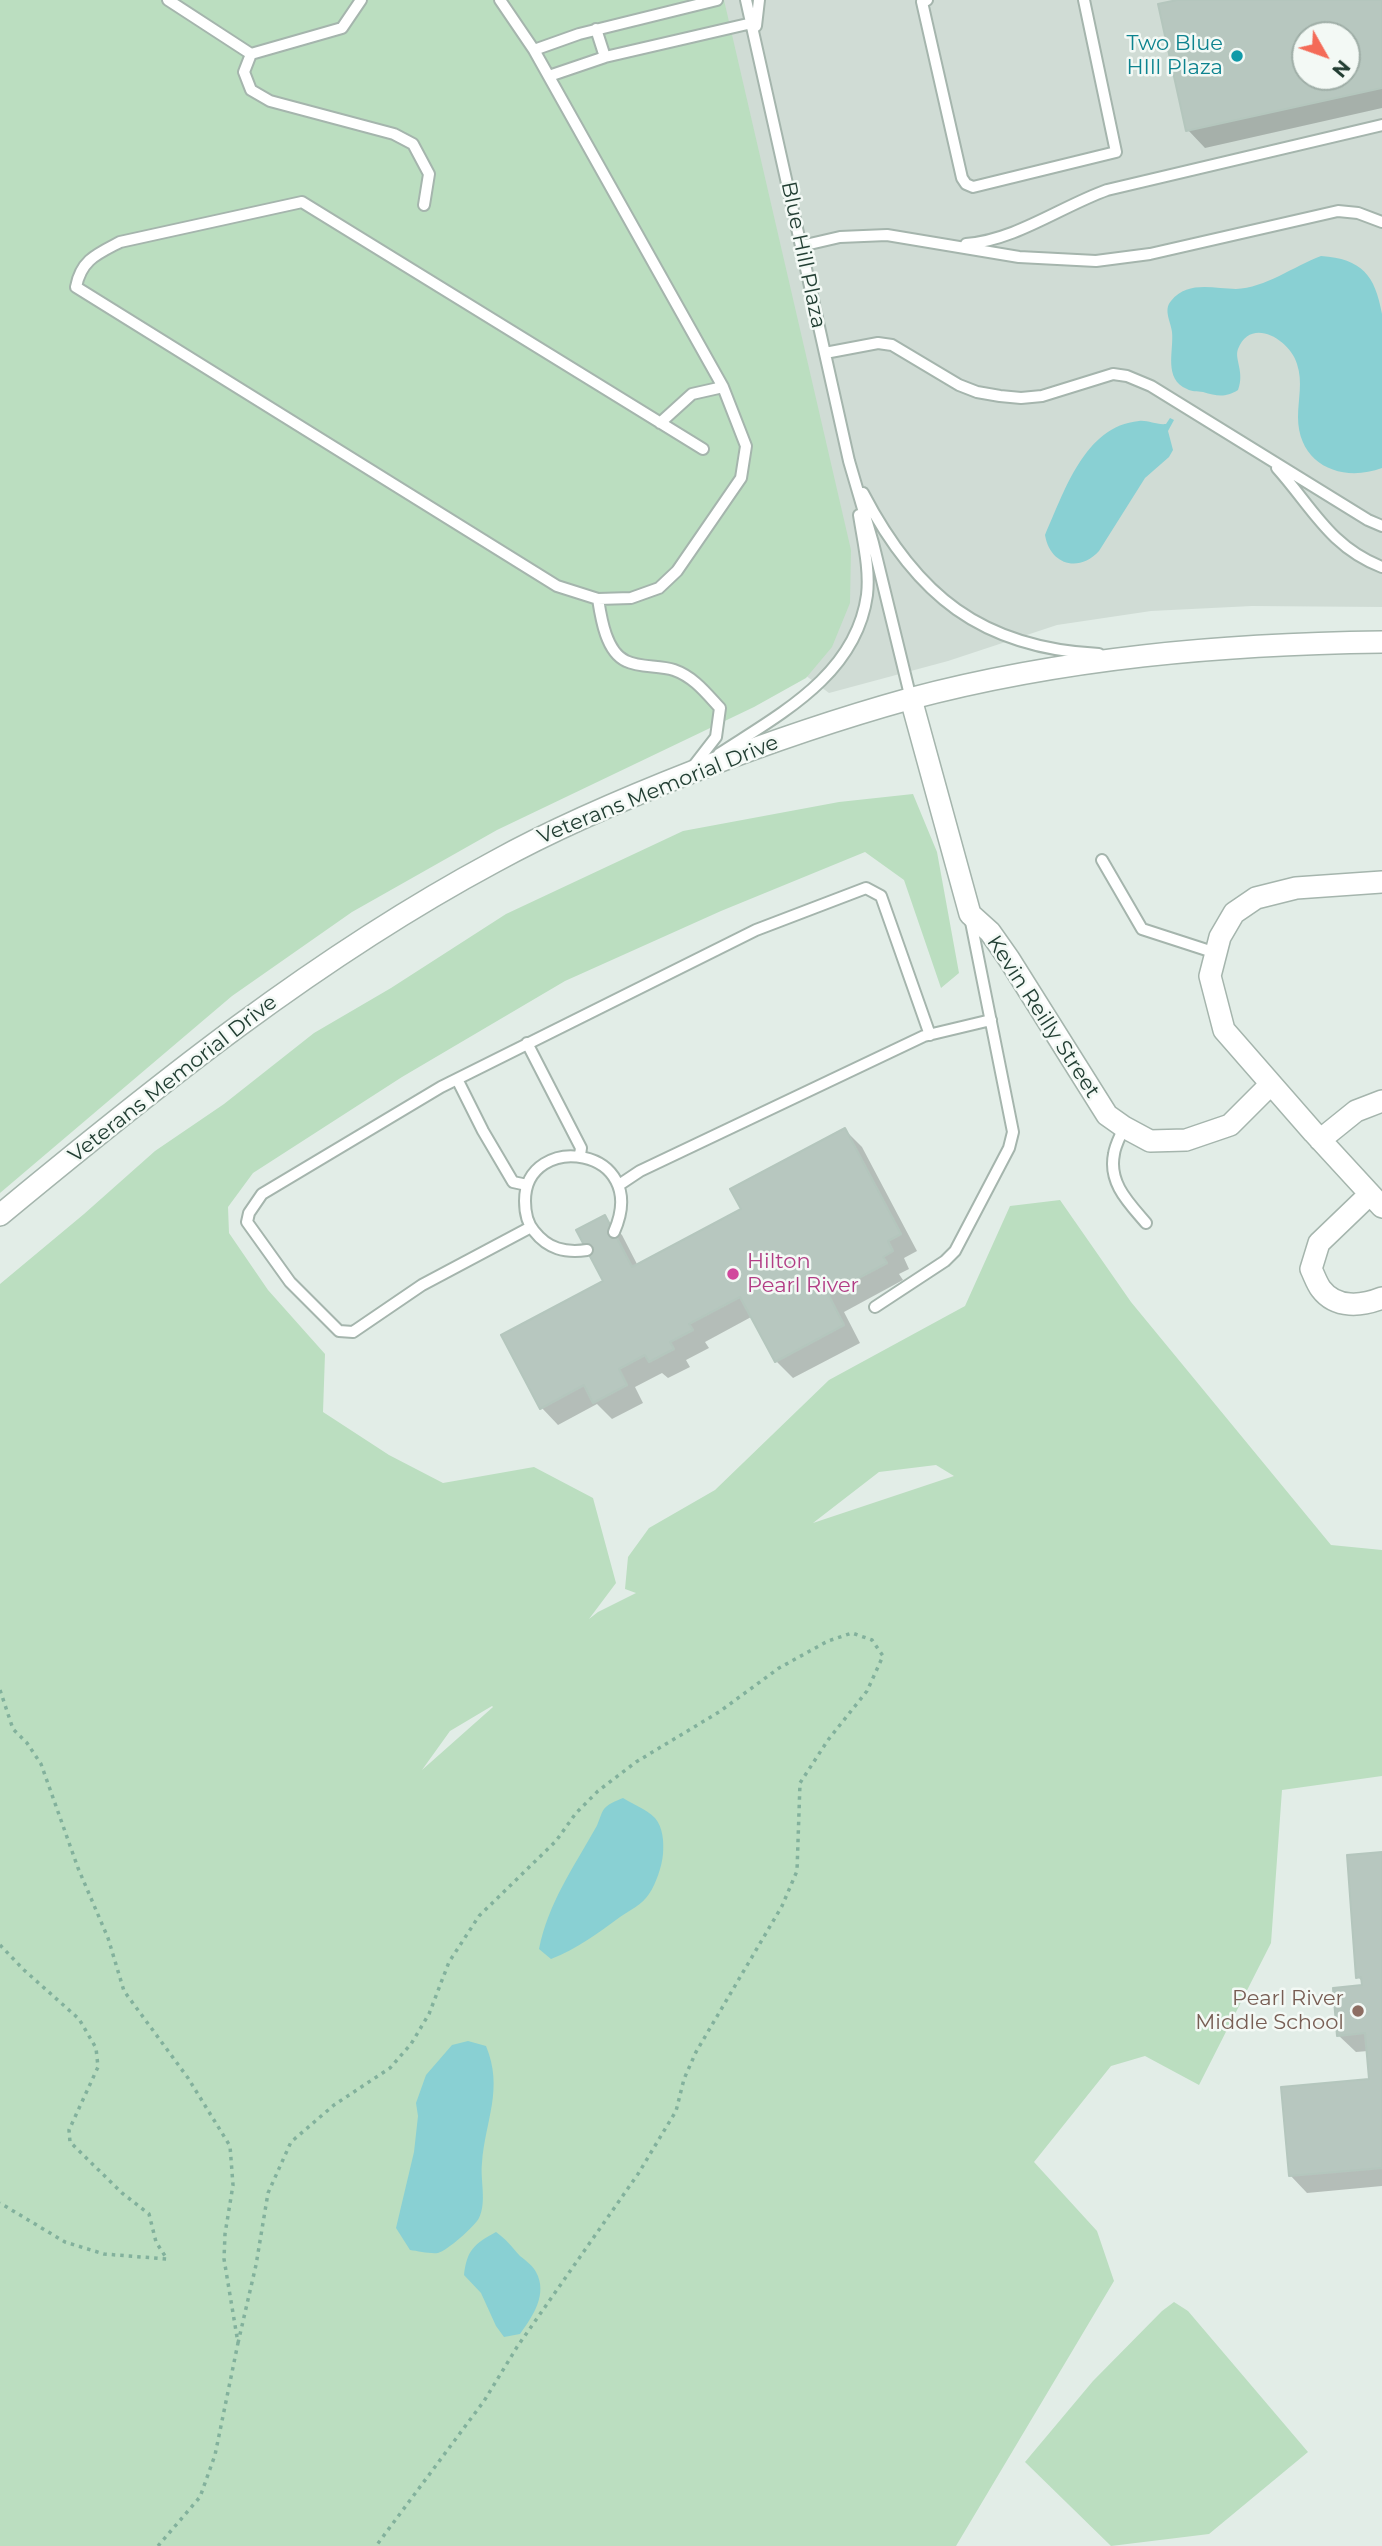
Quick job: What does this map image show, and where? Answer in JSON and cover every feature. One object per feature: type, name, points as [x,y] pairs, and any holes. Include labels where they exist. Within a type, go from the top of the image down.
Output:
[{"type":"street","name":"Veterans Memorial Drive","points":[[0,1215],[201,1054],[352,947],[444,890],[587,815],[689,773],[795,734],[911,699],[1032,673],[1147,656],[1265,645],[1382,642]]},
{"type":"street","name":"Kevin Reilly Street","points":[[911,699],[970,914],[990,932],[1009,959],[1107,1115],[1150,1141],[1186,1140],[1230,1125],[1271,1084]]},
{"type":"street","points":[[1382,882],[1296,888],[1256,898],[1234,913],[1220,937],[1210,976],[1224,1030],[1376,1200],[1319,1244],[1311,1269],[1322,1291],[1341,1304],[1364,1305],[1382,1298]]},
{"type":"street","points":[[1321,1140],[1356,1111],[1382,1101]]},
{"type":"lane","points":[[168,0],[251,54],[342,28],[361,0]]},
{"type":"lane","points":[[500,0],[549,76],[723,387],[746,446],[741,478],[677,571],[659,588],[631,598],[598,599],[557,586],[76,287],[79,271],[94,256],[120,242],[302,202],[703,449]]},
{"type":"lane","points":[[534,50],[596,29],[716,0]]},
{"type":"lane","name":"Blue Hill Plaza","points":[[689,773],[785,710],[835,668],[857,633],[867,593],[867,570],[849,461],[746,0]]},
{"type":"lane","name":"Blue Hill Plaza","points":[[758,50],[756,25],[759,0]]},
{"type":"lane","points":[[927,0],[922,2],[962,178],[966,184],[973,187],[1116,152],[1084,0]]},
{"type":"lane","points":[[549,76],[605,57],[752,23]]},
{"type":"lane","points":[[596,29],[605,57]]},
{"type":"lane","points":[[251,54],[244,72],[251,90],[270,101],[394,134],[413,144],[429,174],[424,205]]},
{"type":"lane","points":[[940,243],[960,244],[995,239],[1107,190],[1382,125]]},
{"type":"lane","points":[[801,246],[862,234],[887,234],[1045,260],[1096,261],[1150,254],[1338,211],[1358,213],[1382,222]]},
{"type":"lane","points":[[825,353],[869,344],[892,345],[959,385],[977,392],[1010,397],[1042,396],[1098,377],[1113,374],[1127,376],[1151,386],[1367,520],[1382,526]]},
{"type":"lane","points":[[660,423],[692,394],[723,387]]},
{"type":"lane","points":[[1262,455],[1286,478],[1313,514],[1340,543],[1382,567]]},
{"type":"lane","name":"Blue Hill Plaza","points":[[849,461],[871,509],[899,550],[948,604],[966,617],[1008,638],[1033,645],[1080,652],[1147,656]]},
{"type":"lane","name":"Blue Hill Plaza","points":[[849,461],[873,542],[911,699]]},
{"type":"lane","points":[[598,599],[601,623],[614,650],[625,661],[674,670],[693,680],[720,708],[716,737],[689,773]]},
{"type":"lane","points":[[1102,860],[1142,929],[1216,953]]},
{"type":"lane","points":[[531,1227],[422,1285],[352,1332],[339,1331],[290,1282],[247,1222],[249,1213],[262,1194],[457,1079],[756,930],[866,888],[881,896],[930,1035]]},
{"type":"lane","points":[[875,1307],[945,1261],[955,1251],[1009,1148],[1013,1132],[970,914]]},
{"type":"lane","points":[[619,1185],[640,1171],[930,1035],[991,1020]]},
{"type":"lane","points":[[527,1044],[581,1148],[580,1156]]},
{"type":"lane","points":[[457,1079],[513,1182],[527,1185]]},
{"type":"lane","points":[[1124,1127],[1113,1155],[1116,1183],[1122,1195],[1146,1223]]},
{"type":"lane","points":[[587,1250],[571,1252],[555,1249],[541,1240],[531,1227],[526,1213],[527,1185],[539,1169],[552,1160],[568,1155],[580,1156],[598,1161],[611,1172],[619,1185],[621,1209],[614,1232]]},
{"type":"path","points":[[158,2546],[200,2497],[215,2455],[256,2265],[268,2193],[291,2142],[334,2105],[390,2068],[411,2044],[429,2014],[449,1962],[479,1916],[556,1842],[576,1813],[598,1791],[636,1762],[719,1712],[779,1668],[828,1641],[852,1633],[872,1640],[883,1656],[867,1691],[828,1740],[800,1783],[797,1871],[782,1906],[696,2052],[684,2079],[676,2111],[638,2174],[517,2347],[485,2400],[376,2546]]},
{"type":"path","points":[[0,1690],[13,1729],[27,1743],[41,1764],[73,1856],[108,1938],[124,1991],[188,2078],[230,2146],[233,2185],[224,2259],[238,2343]]},
{"type":"path","points":[[0,1945],[79,2019],[96,2049],[98,2067],[69,2130],[70,2142],[122,2193],[149,2214],[156,2242],[167,2259],[104,2254],[65,2242],[0,2203]]},
{"type":"shaded area","points":[[670,0],[1382,0],[1382,607],[1252,606],[1151,611],[1057,625],[948,661],[829,693],[801,672]]},
{"type":"green space","points":[[0,0],[724,0],[851,550],[850,603],[832,647],[806,678],[754,707],[497,830],[352,912],[232,996],[0,1193]]},
{"type":"green space","points":[[913,794],[937,852],[959,973],[941,988],[904,880],[865,852],[721,911],[565,981],[402,1077],[253,1173],[228,1207],[229,1233],[268,1290],[325,1354],[323,1412],[389,1455],[443,1483],[534,1467],[593,1498],[616,1583],[589,1619],[636,1593],[625,1589],[628,1557],[649,1528],[715,1490],[829,1380],[965,1306],[1010,1206],[1060,1200],[1131,1302],[1331,1545],[1382,1550],[1382,1776],[1282,1790],[1271,1943],[1199,2085],[1145,2056],[1111,2066],[1034,2162],[1097,2231],[1114,2281],[956,2546],[0,2546],[0,1284],[155,1151],[224,1104],[314,1033],[391,988],[506,914],[683,831],[839,802]],"holes":[[[936,1465],[954,1476],[813,1523],[879,1472]],[[493,1707],[422,1770],[450,1731]]]},
{"type":"green space","points":[[1174,2302],[1188,2311],[1308,2452],[1209,2534],[1111,2546],[1025,2462],[1093,2381]]},
{"type":"water","points":[[1321,256],[1347,261],[1364,272],[1375,289],[1382,314],[1382,468],[1367,472],[1338,471],[1325,466],[1314,458],[1306,447],[1300,434],[1298,417],[1300,384],[1297,364],[1287,347],[1270,335],[1252,334],[1244,339],[1237,353],[1240,383],[1238,390],[1229,394],[1217,395],[1189,390],[1175,379],[1172,372],[1172,332],[1168,308],[1178,294],[1193,288],[1247,288]]},
{"type":"water","points":[[1170,418],[1174,420],[1168,431],[1173,450],[1169,457],[1145,478],[1099,551],[1091,558],[1074,564],[1059,559],[1048,545],[1045,535],[1078,464],[1090,448],[1104,435],[1120,426],[1139,421],[1166,424]]},
{"type":"water","points":[[623,1798],[655,1818],[660,1826],[663,1854],[654,1885],[636,1907],[578,1946],[551,1959],[539,1949],[548,1917],[604,1809]]},
{"type":"water","points":[[468,2041],[486,2046],[493,2077],[492,2105],[482,2163],[481,2212],[472,2227],[442,2251],[431,2253],[410,2250],[396,2228],[414,2152],[418,2116],[416,2103],[426,2075],[452,2045]]},
{"type":"water","points":[[496,2232],[533,2268],[540,2288],[540,2297],[534,2312],[520,2334],[504,2337],[481,2293],[464,2275],[467,2259],[473,2249]]},
{"type":"building","name":"Two Blue HIll Plaza","points":[[1177,0],[1382,0],[1382,88],[1186,131],[1158,4]]},
{"type":"building","name":"Hilton Pearl River","points":[[845,1128],[901,1234],[888,1241],[893,1251],[883,1257],[887,1263],[828,1294],[844,1325],[775,1362],[740,1297],[689,1324],[693,1330],[670,1342],[674,1349],[649,1362],[645,1355],[619,1369],[627,1385],[593,1403],[584,1385],[540,1409],[501,1335],[603,1281],[576,1230],[605,1215],[632,1267],[741,1209],[730,1189]]},
{"type":"building","name":"Pearl River Middle School","points":[[1382,1852],[1382,2168],[1289,2176],[1281,2087],[1369,2079],[1365,2033],[1337,2036],[1333,1988],[1362,1985],[1361,1977],[1356,1978],[1347,1855]]},
{"type":"place","name":"Two Blue HIll Plaza","points":[[1237,56]]},
{"type":"place","name":"Hilton Pearl River","points":[[733,1274]]},
{"type":"place","name":"Pearl River Middle School","points":[[1358,2011]]}]
